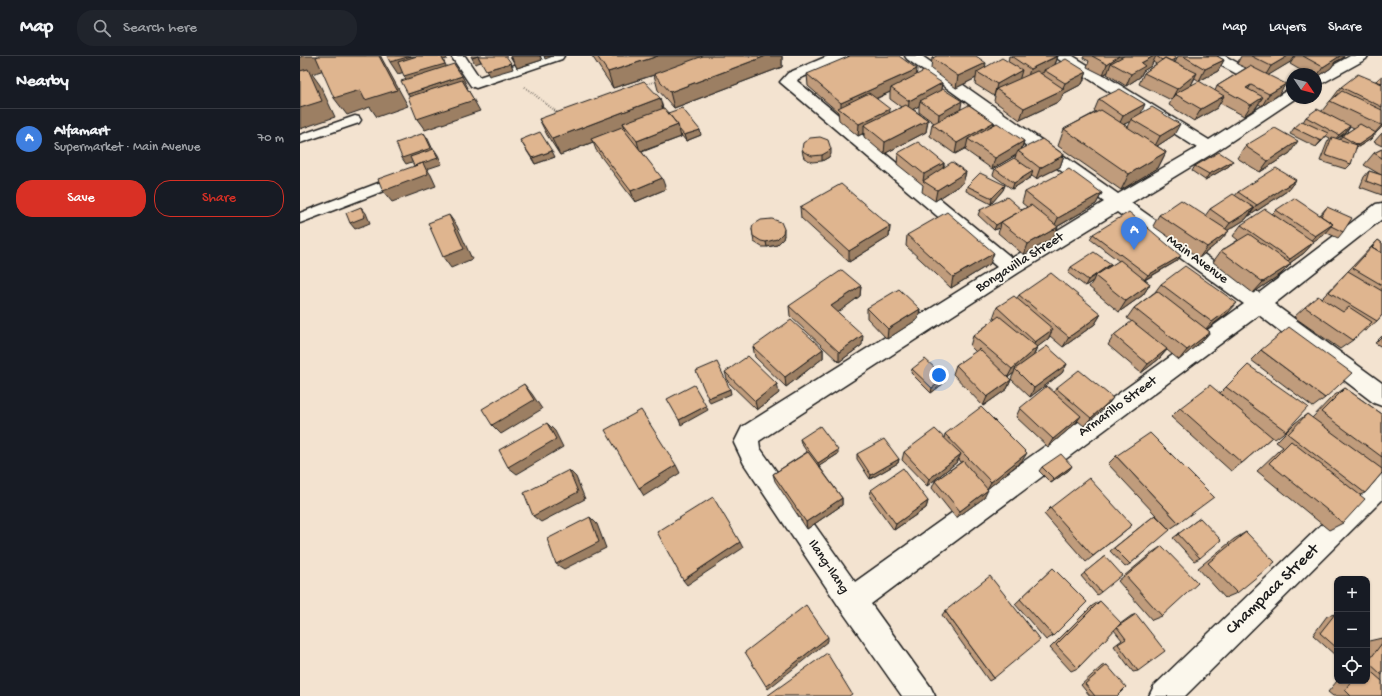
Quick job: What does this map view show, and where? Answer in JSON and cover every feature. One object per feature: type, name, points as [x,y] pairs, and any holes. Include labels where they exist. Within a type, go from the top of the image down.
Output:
[{"type":"street","points":[[458,56],[476,83],[557,56]]},
{"type":"street","points":[[841,56],[793,76],[788,82],[1011,268]]},
{"type":"street","points":[[1063,56],[1209,148]]},
{"type":"street","points":[[1214,56],[1286,93]]},
{"type":"street","points":[[1322,77],[1361,56]]},
{"type":"street","name":"Main Avenue","points":[[915,57],[1259,304],[1382,396]]},
{"type":"street","name":"Bongavilla Street","points":[[750,434],[1011,268],[1117,202],[1209,148],[1286,98]]},
{"type":"street","name":"Armarillo Street","points":[[852,601],[1259,304],[1382,209]]},
{"type":"street","name":"Ilang-Ilang","points":[[750,434],[746,443],[752,456],[852,601],[920,696]]},
{"type":"street","name":"Champaca Street","points":[[1164,696],[1382,483]]},
{"type":"lane","points":[[300,139],[355,120]]},
{"type":"lane","points":[[300,218],[381,187]]},
{"type":"path","points":[[508,73],[558,114],[565,114]]},
{"type":"path","points":[[645,85],[660,80]]},
{"type":"building","points":[[379,56],[397,90],[365,100],[360,90],[334,98],[316,57]]},
{"type":"building","points":[[387,56],[411,56],[390,62]]},
{"type":"building","points":[[417,56],[441,56],[445,64],[404,76],[398,62]]},
{"type":"building","points":[[478,56],[506,56],[511,63],[486,70]]},
{"type":"building","points":[[597,56],[658,56],[608,72]]},
{"type":"building","points":[[703,56],[766,56],[670,92],[654,74]]},
{"type":"building","points":[[850,56],[899,56],[917,69],[841,103],[807,74]]},
{"type":"building","points":[[937,56],[976,56],[986,63],[958,76],[932,58]]},
{"type":"building","points":[[1011,56],[1057,56],[1030,69]]},
{"type":"building","points":[[1092,56],[1119,56],[1107,64]]},
{"type":"building","points":[[1124,56],[1154,56],[1141,63],[1145,66],[1131,74],[1111,63]]},
{"type":"building","points":[[1156,56],[1172,56],[1176,58],[1171,61],[1165,58],[1162,60]]},
{"type":"building","points":[[1183,56],[1217,56],[1224,60],[1205,69]]},
{"type":"building","points":[[1251,56],[1288,56],[1271,66]]},
{"type":"building","points":[[1303,56],[1340,56],[1323,67]]},
{"type":"building","points":[[1002,58],[1022,70],[997,84],[977,72]]},
{"type":"building","points":[[1165,58],[1197,73],[1177,89],[1144,73]]},
{"type":"building","points":[[1066,59],[1087,72],[1065,83],[1044,70]]},
{"type":"building","points":[[454,64],[462,76],[408,94],[401,81]]},
{"type":"building","points":[[1250,66],[1286,84],[1269,94],[1251,85],[1246,88],[1263,97],[1251,105],[1217,86]]},
{"type":"building","points":[[308,69],[322,101],[300,108],[300,71]]},
{"type":"building","points":[[924,71],[942,83],[909,101],[891,88]]},
{"type":"building","points":[[1037,71],[1064,89],[1024,108],[996,89]]},
{"type":"building","points":[[1358,74],[1382,84],[1382,107],[1341,87]]},
{"type":"building","points":[[1382,76],[1382,83],[1376,81]]},
{"type":"building","points":[[462,80],[474,100],[417,119],[408,97]]},
{"type":"building","points":[[644,81],[660,98],[552,139],[539,119]]},
{"type":"building","points":[[1199,81],[1224,96],[1201,109],[1175,94]]},
{"type":"building","points":[[943,89],[962,101],[939,114],[920,101]]},
{"type":"building","points":[[1120,89],[1145,104],[1123,116],[1099,99]]},
{"type":"building","points":[[1342,91],[1382,110],[1382,125],[1330,101]]},
{"type":"building","points":[[869,93],[890,109],[859,124],[838,108]]},
{"type":"building","points":[[906,105],[928,120],[885,142],[864,125]]},
{"type":"building","points":[[969,105],[994,122],[957,143],[932,124]]},
{"type":"building","points":[[1152,107],[1180,124],[1160,136],[1131,119]]},
{"type":"building","points":[[664,108],[678,125],[637,141],[623,123]]},
{"type":"building","points":[[682,108],[700,130],[684,135],[679,129],[678,125],[668,113]]},
{"type":"building","points":[[1317,109],[1350,126],[1339,135],[1306,117]]},
{"type":"building","points":[[1101,110],[1166,152],[1129,174],[1064,129]]},
{"type":"building","points":[[1302,121],[1328,133],[1321,141],[1294,128]]},
{"type":"building","points":[[997,123],[1024,141],[995,158],[968,139]]},
{"type":"building","points":[[1360,124],[1376,133],[1358,145],[1342,136]]},
{"type":"building","points":[[622,127],[662,178],[631,191],[591,139]]},
{"type":"building","points":[[1275,128],[1298,141],[1268,161],[1245,146]]},
{"type":"building","points":[[540,132],[552,151],[532,158],[520,140]]},
{"type":"building","points":[[424,133],[431,148],[402,158],[396,143]]},
{"type":"building","points":[[820,137],[828,140],[831,149],[829,151],[822,155],[812,156],[804,152],[802,149],[803,143],[810,138]]},
{"type":"building","points":[[1332,137],[1357,145],[1351,164],[1325,155]]},
{"type":"building","points":[[1042,139],[1064,155],[1040,168],[1018,151]]},
{"type":"building","points":[[918,142],[944,163],[924,174],[898,153]]},
{"type":"building","points":[[434,149],[438,158],[414,166],[410,157]]},
{"type":"building","points":[[1382,149],[1382,158],[1374,153]]},
{"type":"building","points":[[1219,152],[1233,161],[1209,174],[1195,166]]},
{"type":"building","points":[[1014,158],[1033,171],[1014,183],[995,169]]},
{"type":"building","points":[[952,162],[966,172],[937,190],[923,181]]},
{"type":"building","points":[[423,163],[428,174],[383,191],[378,179]]},
{"type":"building","points":[[1276,168],[1296,180],[1257,205],[1238,192]]},
{"type":"building","points":[[1069,169],[1102,193],[1058,218],[1025,192]]},
{"type":"building","points":[[1369,171],[1382,175],[1382,187],[1366,181]]},
{"type":"building","points":[[980,173],[1005,185],[992,198],[967,186]]},
{"type":"building","points":[[841,184],[890,226],[849,251],[800,207]]},
{"type":"building","points":[[1233,194],[1254,208],[1230,223],[1210,209]]},
{"type":"building","points":[[1007,197],[1022,210],[996,225],[980,210]]},
{"type":"building","points":[[1294,198],[1333,224],[1315,236],[1276,210]]},
{"type":"building","points":[[1181,200],[1229,231],[1207,247],[1159,215]]},
{"type":"building","points":[[1031,205],[1058,227],[1028,244],[1001,222]]},
{"type":"building","points":[[361,207],[365,217],[350,223],[346,213]]},
{"type":"building","points":[[1327,207],[1352,218],[1343,232],[1331,226],[1333,224],[1321,216]]},
{"type":"building","points":[[1265,209],[1314,242],[1290,259],[1241,225]]},
{"type":"building","points":[[947,212],[994,253],[953,277],[907,235]]},
{"type":"building","points":[[1129,212],[1181,256],[1148,275],[1093,234]]},
{"type":"building","points":[[449,215],[464,249],[443,257],[428,223]]},
{"type":"building","points":[[772,219],[781,222],[784,229],[783,233],[777,239],[766,242],[753,236],[753,225],[761,220]]},
{"type":"building","points":[[1249,234],[1291,264],[1263,282],[1221,251]]},
{"type":"building","points":[[1378,240],[1382,243],[1382,253],[1372,247]]},
{"type":"building","points":[[1372,247],[1382,253],[1382,285],[1353,268]]},
{"type":"building","points":[[1094,252],[1111,264],[1088,280],[1071,267]]},
{"type":"building","points":[[1120,260],[1150,284],[1126,301],[1095,276]]},
{"type":"building","points":[[1185,266],[1237,303],[1212,322],[1161,284]]},
{"type":"building","points":[[842,270],[861,286],[831,306],[863,335],[839,352],[789,306]]},
{"type":"building","points":[[1348,271],[1382,291],[1382,315],[1377,321],[1329,292]]},
{"type":"building","points":[[1051,273],[1101,314],[1069,337],[1019,295]]},
{"type":"building","points":[[899,289],[920,309],[888,329],[867,308]]},
{"type":"building","points":[[1157,291],[1210,332],[1187,350],[1134,308]]},
{"type":"building","points":[[1014,296],[1053,329],[1035,342],[997,307]]},
{"type":"building","points":[[1318,296],[1343,312],[1349,307],[1372,322],[1353,340],[1305,307]]},
{"type":"building","points":[[999,316],[1037,347],[1012,369],[973,336]]},
{"type":"building","points":[[791,320],[823,349],[785,377],[753,347]]},
{"type":"building","points":[[1132,321],[1167,349],[1148,364],[1114,335]]},
{"type":"building","points":[[1289,327],[1352,373],[1325,398],[1261,350]]},
{"type":"building","points":[[1047,346],[1067,364],[1034,388],[1015,369]]},
{"type":"building","points":[[979,349],[1011,380],[987,397],[956,365]]},
{"type":"building","points":[[748,356],[777,384],[755,401],[725,372]]},
{"type":"building","points":[[925,359],[946,378],[932,388],[912,369]]},
{"type":"building","points":[[717,362],[730,389],[708,398],[696,371]]},
{"type":"building","points":[[1248,365],[1308,407],[1286,431],[1226,387]]},
{"type":"building","points":[[1079,370],[1113,398],[1091,418],[1056,388]]},
{"type":"building","points":[[524,384],[534,400],[492,425],[482,409]]},
{"type":"building","points":[[694,385],[706,406],[679,420],[667,399]]},
{"type":"building","points":[[1210,385],[1272,437],[1242,463],[1180,408]]},
{"type":"building","points":[[1047,386],[1081,416],[1053,439],[1020,408]]},
{"type":"building","points":[[1345,388],[1382,414],[1382,457],[1321,412]]},
{"type":"building","points":[[981,407],[1027,453],[991,482],[945,434]]},
{"type":"building","points":[[641,410],[676,465],[639,488],[605,430]]},
{"type":"building","points":[[1307,414],[1382,469],[1382,473],[1365,493],[1288,434]]},
{"type":"building","points":[[547,423],[556,439],[508,467],[499,450]]},
{"type":"building","points":[[820,426],[838,450],[818,463],[800,439]]},
{"type":"building","points":[[935,429],[961,454],[929,479],[904,452]]},
{"type":"building","points":[[1150,433],[1214,497],[1179,523],[1116,456]]},
{"type":"building","points":[[884,439],[899,459],[871,475],[857,454]]},
{"type":"building","points":[[1291,441],[1365,499],[1343,523],[1269,463]]},
{"type":"building","points":[[808,452],[842,498],[806,522],[773,474]]},
{"type":"building","points":[[1061,454],[1072,466],[1054,479],[1042,467]]},
{"type":"building","points":[[963,461],[988,490],[960,511],[935,481]]},
{"type":"building","points":[[903,468],[928,501],[896,524],[871,490]]},
{"type":"building","points":[[569,470],[578,492],[533,516],[524,493]]},
{"type":"building","points":[[1089,478],[1132,525],[1093,556],[1050,508]]},
{"type":"building","points":[[713,497],[740,542],[683,580],[657,532]]},
{"type":"building","points":[[1155,515],[1170,530],[1130,564],[1114,548]]},
{"type":"building","points":[[590,517],[599,542],[556,564],[547,539]]},
{"type":"building","points":[[1200,518],[1221,540],[1200,558],[1178,534]]},
{"type":"building","points":[[1246,532],[1275,562],[1237,593],[1208,563]]},
{"type":"building","points":[[1162,546],[1198,583],[1162,616],[1126,576]]},
{"type":"building","points":[[1105,556],[1122,575],[1101,592],[1084,573]]},
{"type":"building","points":[[1053,568],[1087,602],[1053,636],[1020,599]]},
{"type":"building","points":[[990,576],[1040,640],[994,678],[945,611]]},
{"type":"building","points":[[1100,601],[1121,623],[1078,668],[1056,645]]},
{"type":"building","points":[[806,605],[828,637],[766,686],[745,652]]},
{"type":"building","points":[[1136,614],[1165,651],[1138,671],[1118,644],[1126,639],[1117,627]]},
{"type":"building","points":[[1334,615],[1334,645],[1320,633]]},
{"type":"building","points":[[1382,643],[1382,675],[1370,664],[1370,659]]},
{"type":"building","points":[[827,653],[852,694],[849,696],[767,696]]},
{"type":"building","points":[[1107,665],[1126,687],[1117,696],[1095,696],[1085,684]]},
{"type":"building","points":[[1370,671],[1382,681],[1382,696],[1351,696],[1345,690],[1349,684],[1370,684]]},
{"type":"place","name":"Alfamart","points":[[1134,250]]}]
